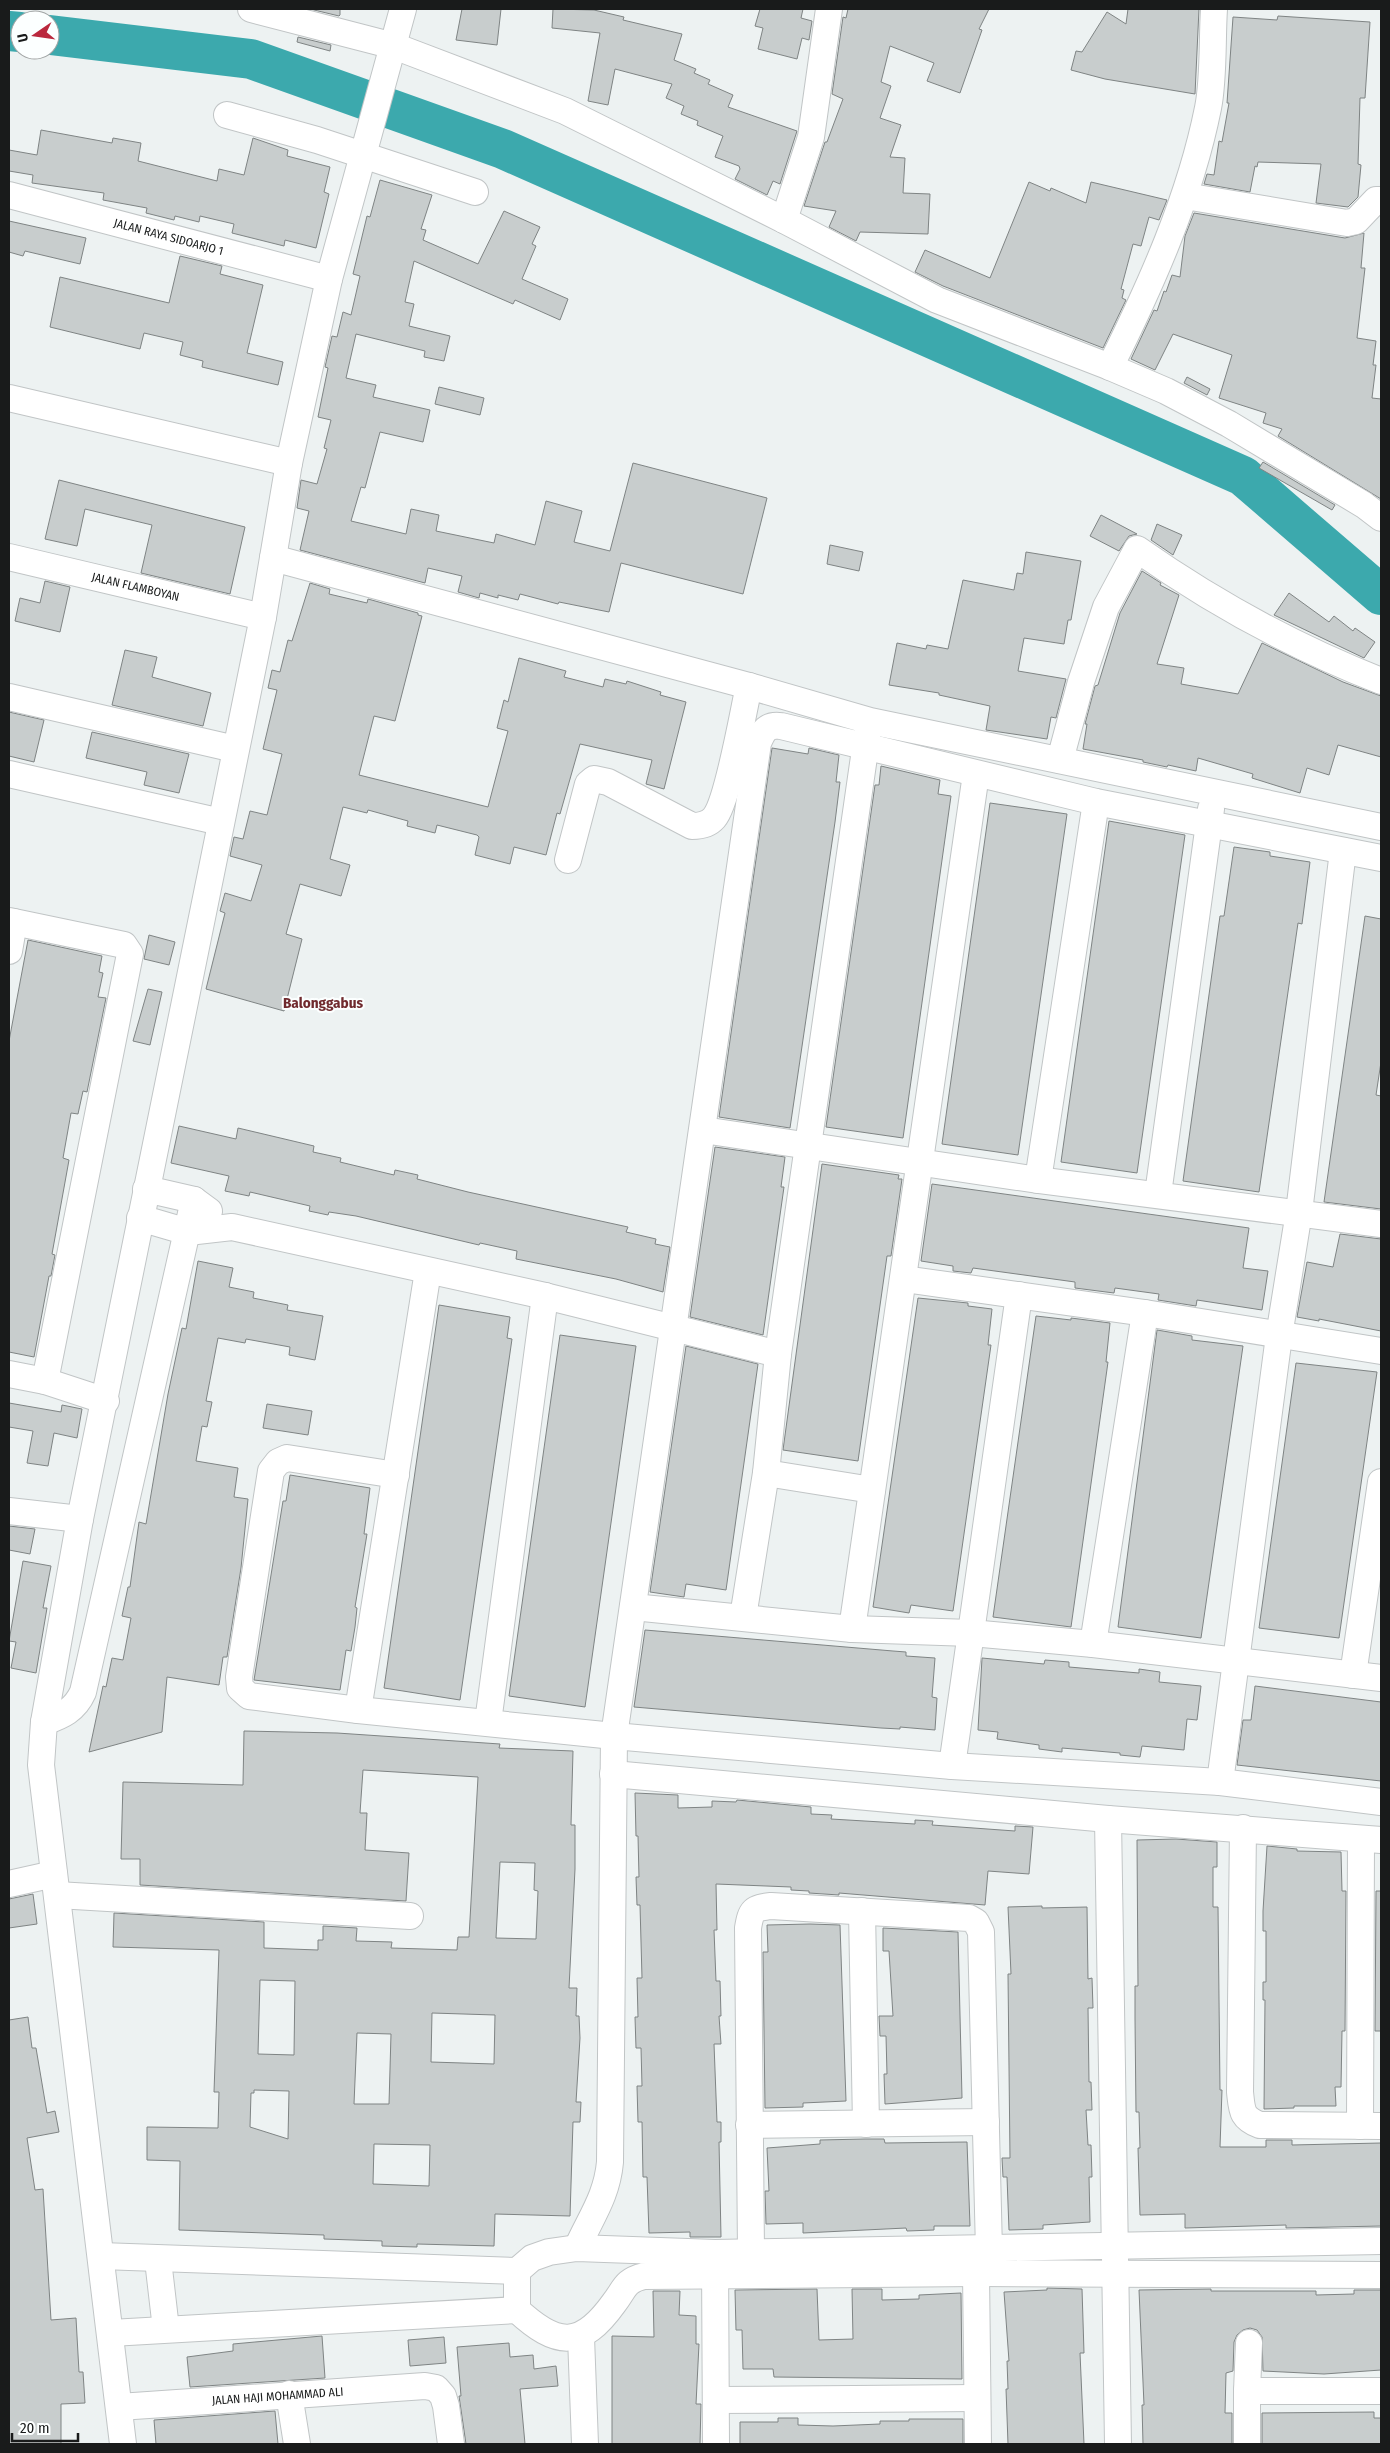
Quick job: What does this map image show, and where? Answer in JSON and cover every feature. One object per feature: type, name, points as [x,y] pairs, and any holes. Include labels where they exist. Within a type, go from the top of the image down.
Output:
[{"type":"street","points":[[251,9],[392,56],[565,110],[784,220],[936,300],[1110,367],[1166,391],[1229,424],[1364,505],[1381,518]]},
{"type":"street","points":[[123,2444],[41,1765],[44,1722],[80,1519],[106,1401],[140,1218],[263,617],[289,463],[330,279],[392,56],[403,9]]},
{"type":"street","points":[[784,220],[811,138],[829,9]]},
{"type":"street","points":[[1110,367],[1137,313],[1185,196],[1209,106],[1214,9]]},
{"type":"street","points":[[227,115],[365,152],[475,192]]},
{"type":"street","name":"JALAN RAYA SIDOARJO 1","points":[[9,195],[330,279]]},
{"type":"street","points":[[1185,196],[1347,223],[1356,221],[1376,200],[1381,200]]},
{"type":"street","points":[[9,398],[289,463]]},
{"type":"street","points":[[1060,760],[1081,682],[1106,607],[1137,549],[1174,574],[1301,645],[1381,681]]},
{"type":"street","name":"JALAN FLAMBOYAN","points":[[9,557],[263,617]]},
{"type":"street","points":[[273,558],[749,686],[870,721],[1381,827]]},
{"type":"street","points":[[568,860],[588,784],[594,780],[608,782],[692,826],[702,826],[712,820],[722,802],[749,686]]},
{"type":"street","points":[[9,697],[235,748]]},
{"type":"street","points":[[743,1617],[766,1473],[778,1354],[809,1146],[864,746],[870,721]]},
{"type":"street","points":[[577,2248],[604,2196],[608,2182],[610,2162],[614,1736],[758,743],[763,730],[773,725],[781,726],[1096,802],[1381,858]]},
{"type":"street","points":[[9,774],[221,822]]},
{"type":"street","points":[[852,1629],[976,774]]},
{"type":"street","points":[[1158,1194],[1211,826],[1212,793]]},
{"type":"street","points":[[1038,1180],[1096,802]]},
{"type":"street","points":[[1220,1782],[1279,1336],[1299,1212],[1343,851]]},
{"type":"street","points":[[9,951],[12,922],[124,945],[130,954],[45,1381]]},
{"type":"street","points":[[703,1130],[1038,1180],[1381,1224]]},
{"type":"street","points":[[146,1189],[194,1200],[232,1227]]},
{"type":"street","points":[[44,1722],[61,1716],[77,1705],[83,1692],[194,1200]]},
{"type":"street","points":[[140,1218],[188,1232],[232,1227],[545,1296],[778,1354]]},
{"type":"street","points":[[358,1710],[428,1271]]},
{"type":"street","points":[[904,1279],[1145,1313],[1381,1351]]},
{"type":"street","points":[[952,1766],[1019,1295]]},
{"type":"street","points":[[488,1722],[545,1296]]},
{"type":"street","points":[[1093,1644],[1145,1313]]},
{"type":"street","points":[[9,1374],[45,1381],[106,1401]]},
{"type":"street","points":[[396,1475],[288,1458],[278,1462],[271,1471],[268,1480],[239,1676],[240,1688],[249,1696],[358,1710],[614,1736],[952,1766],[1220,1782],[1381,1802]]},
{"type":"street","points":[[766,1473],[872,1490]]},
{"type":"street","points":[[1353,1675],[1381,1482]]},
{"type":"street","points":[[9,1510],[80,1519]]},
{"type":"street","points":[[633,1607],[852,1629],[971,1633],[1093,1644],[1381,1678]]},
{"type":"street","points":[[613,1774],[1108,1819],[1243,1828],[1371,1840],[1370,2126],[1260,2124],[1248,2120],[1242,2110],[1240,2092],[1243,1828]]},
{"type":"street","points":[[1108,1819],[1118,2444]]},
{"type":"street","points":[[9,1884],[56,1885],[410,1916]]},
{"type":"street","points":[[751,2252],[748,1928],[750,1914],[758,1908],[771,1906],[969,1918],[976,1922],[980,1932],[988,2250]]},
{"type":"street","points":[[862,1911],[866,2124]]},
{"type":"street","points":[[749,2125],[986,2122]]},
{"type":"street","points":[[111,2333],[517,2310],[535,2327],[547,2334],[562,2338],[581,2337],[601,2321],[629,2281],[644,2276],[715,2264],[751,2252],[988,2250],[1381,2241]]},
{"type":"street","points":[[101,2256],[158,2260],[517,2271],[532,2258],[549,2252],[577,2248],[715,2264],[976,2274],[1381,2274]]},
{"type":"street","points":[[158,2260],[166,2329]]},
{"type":"street","points":[[715,2264],[716,2444]]},
{"type":"street","points":[[517,2271],[517,2310]]},
{"type":"street","points":[[976,2274],[978,2444]]},
{"type":"street","points":[[581,2337],[585,2444]]},
{"type":"street","points":[[1247,2444],[1248,2343]]},
{"type":"street","name":"JALAN HAJI MOHAMMAD ALI","points":[[119,2407],[425,2386],[436,2388],[443,2396],[451,2444]]},
{"type":"street","points":[[1248,2391],[1381,2391]]},
{"type":"street","points":[[289,2394],[297,2444]]},
{"type":"street","points":[[716,2400],[977,2398]]},
{"type":"building","points":[[310,9],[340,9],[340,15],[339,16]]},
{"type":"building","points":[[462,9],[501,9],[497,45],[456,40]]},
{"type":"building","points":[[553,9],[594,10],[624,17],[623,20],[682,34],[674,60],[696,69],[694,73],[710,80],[708,84],[733,95],[728,107],[797,131],[780,184],[773,181],[767,195],[735,179],[740,169],[739,166],[715,157],[723,136],[697,125],[698,121],[681,114],[684,106],[666,98],[672,84],[615,69],[608,105],[588,101],[600,33],[552,28]]},
{"type":"building","points":[[760,9],[803,9],[801,18],[812,21],[809,40],[802,38],[797,59],[758,49],[763,28],[755,26]]},
{"type":"building","points":[[848,9],[989,9],[979,29],[982,30],[960,93],[927,81],[934,63],[890,46],[881,82],[891,86],[880,118],[901,125],[890,157],[905,158],[903,193],[930,194],[928,234],[860,232],[856,241],[829,227],[836,211],[804,206],[825,142],[827,142],[843,99],[832,94],[843,17],[846,18]]},
{"type":"building","points":[[1128,9],[1199,9],[1195,94],[1105,79],[1071,70],[1076,51],[1082,52],[1107,12],[1126,24]]},
{"type":"building","points":[[1278,16],[1370,22],[1365,98],[1360,98],[1358,164],[1361,165],[1358,197],[1348,207],[1316,203],[1321,164],[1258,162],[1257,167],[1255,166],[1250,192],[1204,184],[1207,174],[1214,175],[1219,141],[1222,142],[1229,103],[1227,103],[1233,17],[1277,20]]},
{"type":"building","points":[[298,37],[331,45],[330,51],[297,42]]},
{"type":"building","points":[[41,130],[112,143],[113,138],[141,143],[138,161],[217,181],[219,169],[244,175],[253,138],[288,150],[287,156],[330,167],[324,192],[329,194],[316,248],[285,240],[284,246],[232,233],[234,224],[200,216],[199,222],[175,216],[174,220],[146,213],[147,208],[103,200],[104,193],[32,183],[33,175],[9,171],[9,150],[37,155]]},
{"type":"building","points":[[380,180],[432,195],[421,229],[426,230],[423,240],[478,264],[504,211],[540,227],[532,244],[536,246],[522,279],[568,299],[560,320],[515,300],[513,304],[414,261],[405,302],[414,304],[409,326],[450,336],[444,361],[424,357],[425,351],[356,334],[346,378],[376,385],[373,397],[430,410],[423,442],[380,432],[365,488],[361,487],[351,521],[406,534],[411,509],[439,515],[436,531],[494,543],[496,534],[535,545],[546,501],[582,511],[574,542],[610,551],[633,463],[767,498],[743,594],[621,563],[609,612],[559,602],[558,604],[520,594],[518,600],[498,595],[498,598],[480,593],[479,598],[458,592],[462,576],[428,568],[425,583],[300,550],[309,511],[297,508],[301,480],[317,484],[327,449],[324,448],[331,420],[318,417],[328,368],[325,367],[332,336],[337,337],[343,312],[351,315],[360,276],[353,274],[367,216],[370,217]]},
{"type":"building","points":[[1029,182],[1050,191],[1051,188],[1086,203],[1091,182],[1167,200],[1159,220],[1149,217],[1141,246],[1133,244],[1121,289],[1124,290],[1122,298],[1126,300],[1103,348],[943,286],[915,272],[925,250],[990,278]]},
{"type":"building","points":[[1194,213],[1345,238],[1364,233],[1361,268],[1365,268],[1357,338],[1376,341],[1373,365],[1376,365],[1372,398],[1381,399],[1381,499],[1278,436],[1282,429],[1263,423],[1266,413],[1219,398],[1232,355],[1173,334],[1155,370],[1131,359],[1154,310],[1157,311],[1172,275],[1180,277],[1185,236]]},
{"type":"building","points":[[9,221],[86,238],[80,264],[25,251],[23,256],[9,252]]},
{"type":"building","points":[[180,256],[222,266],[220,274],[263,285],[247,353],[283,362],[278,385],[202,367],[203,361],[180,355],[183,342],[144,333],[140,349],[50,327],[60,277],[169,303]]},
{"type":"building","points":[[1187,377],[1210,389],[1207,395],[1184,383]]},
{"type":"building","points":[[439,387],[484,398],[480,415],[435,404]]},
{"type":"building","points":[[1263,462],[1335,505],[1332,510],[1259,468]]},
{"type":"building","points":[[59,480],[245,527],[230,594],[141,573],[152,525],[85,509],[77,546],[45,539]]},
{"type":"building","points":[[1101,515],[1137,534],[1129,536],[1119,551],[1090,536]]},
{"type":"building","points":[[1157,524],[1182,535],[1173,555],[1151,540]]},
{"type":"building","points":[[830,545],[863,552],[859,571],[827,564]]},
{"type":"building","points":[[1026,552],[1081,561],[1071,620],[1068,620],[1064,644],[1024,638],[1018,671],[1066,679],[1056,718],[1051,717],[1047,739],[986,730],[990,706],[939,695],[939,693],[889,685],[897,643],[926,649],[927,645],[948,649],[963,580],[1014,590],[1017,573],[1023,574]]},
{"type":"building","points":[[1142,571],[1161,583],[1160,585],[1179,595],[1157,664],[1184,668],[1181,684],[1238,694],[1262,643],[1343,682],[1381,696],[1381,757],[1338,745],[1329,775],[1307,768],[1300,793],[1252,778],[1253,774],[1198,758],[1196,771],[1168,765],[1167,767],[1143,762],[1143,760],[1083,749],[1087,724],[1085,724],[1095,686],[1098,685],[1120,613]]},
{"type":"building","points":[[45,581],[70,587],[60,632],[15,621],[20,598],[40,603]]},
{"type":"building","points":[[310,583],[330,589],[329,594],[367,603],[368,599],[418,613],[418,615],[422,616],[395,721],[374,716],[359,775],[488,807],[508,731],[497,728],[504,700],[508,702],[519,658],[566,671],[564,677],[603,687],[605,679],[626,684],[627,681],[661,692],[660,695],[686,702],[664,789],[646,784],[652,760],[580,744],[560,814],[557,813],[546,855],[514,847],[510,864],[475,855],[479,837],[477,835],[437,825],[435,833],[407,826],[408,821],[368,810],[367,813],[343,807],[330,859],[350,865],[341,896],[300,884],[286,934],[302,939],[284,1011],[206,989],[225,913],[220,911],[225,893],[251,901],[262,865],[230,856],[234,837],[243,839],[250,811],[267,815],[282,754],[263,749],[277,690],[268,688],[272,670],[280,672],[288,640],[292,641]]},
{"type":"building","points":[[1289,593],[1329,622],[1334,616],[1353,631],[1355,628],[1375,642],[1364,658],[1274,615]]},
{"type":"building","points":[[125,650],[157,657],[152,677],[211,693],[203,726],[112,705]]},
{"type":"building","points":[[9,712],[44,720],[34,762],[9,756]]},
{"type":"building","points":[[92,732],[189,754],[179,793],[144,785],[147,772],[86,758]]},
{"type":"building","points":[[772,748],[808,754],[809,748],[839,755],[836,782],[840,782],[835,822],[790,1128],[719,1117]]},
{"type":"building","points":[[881,766],[940,780],[938,794],[951,796],[903,1138],[826,1127],[875,785],[879,785]]},
{"type":"building","points":[[990,803],[1067,814],[1018,1155],[942,1144]]},
{"type":"building","points":[[1109,821],[1185,835],[1137,1173],[1061,1162]]},
{"type":"building","points":[[1234,847],[1270,852],[1270,856],[1310,862],[1302,924],[1298,923],[1259,1192],[1183,1181],[1220,916],[1224,916]]},
{"type":"building","points":[[1365,916],[1381,919],[1381,1062],[1376,1095],[1381,1096],[1381,1209],[1324,1202]]},
{"type":"building","points":[[149,935],[175,942],[169,965],[144,959]]},
{"type":"building","points":[[28,940],[102,956],[99,972],[103,973],[98,997],[106,998],[87,1092],[83,1091],[78,1114],[71,1113],[63,1158],[69,1160],[52,1254],[55,1255],[51,1276],[49,1276],[34,1357],[9,1352],[9,1041]]},
{"type":"building","points":[[148,989],[162,992],[150,1045],[133,1041]]},
{"type":"building","points":[[179,1126],[236,1139],[238,1128],[314,1146],[313,1152],[341,1158],[340,1162],[394,1175],[395,1170],[418,1175],[417,1179],[468,1192],[628,1227],[626,1232],[656,1239],[655,1244],[670,1247],[663,1292],[616,1279],[516,1259],[517,1251],[480,1243],[479,1245],[356,1216],[329,1212],[328,1215],[309,1211],[310,1206],[250,1192],[249,1196],[225,1191],[229,1176],[171,1163]]},
{"type":"building","points":[[715,1147],[785,1157],[781,1187],[784,1187],[763,1335],[690,1317]]},
{"type":"building","points":[[822,1164],[899,1175],[898,1179],[902,1179],[891,1256],[887,1256],[858,1461],[783,1450]]},
{"type":"building","points":[[932,1184],[1249,1228],[1243,1268],[1268,1271],[1262,1310],[1197,1300],[1196,1306],[1158,1300],[1159,1294],[1115,1288],[1114,1293],[1075,1288],[1075,1282],[973,1268],[971,1273],[953,1271],[953,1266],[921,1261]]},
{"type":"building","points":[[1340,1234],[1381,1239],[1381,1331],[1319,1319],[1319,1321],[1297,1317],[1307,1262],[1333,1267]]},
{"type":"building","points":[[198,1261],[233,1268],[229,1287],[254,1292],[253,1298],[288,1305],[287,1310],[323,1316],[315,1360],[289,1355],[290,1347],[246,1339],[245,1343],[218,1338],[206,1401],[212,1402],[207,1427],[202,1426],[196,1461],[238,1468],[234,1497],[248,1499],[241,1568],[227,1657],[223,1657],[219,1685],[167,1677],[162,1732],[89,1752],[103,1686],[106,1687],[112,1658],[123,1660],[131,1618],[122,1616],[128,1587],[130,1587],[139,1522],[146,1524],[168,1394],[182,1328],[186,1329]]},
{"type":"building","points":[[918,1298],[968,1303],[968,1306],[992,1309],[988,1345],[991,1345],[953,1611],[911,1605],[909,1613],[873,1607]]},
{"type":"building","points":[[439,1305],[510,1317],[507,1338],[512,1339],[460,1700],[384,1688]]},
{"type":"building","points":[[1036,1316],[1110,1323],[1106,1362],[1108,1362],[1071,1627],[993,1617]]},
{"type":"building","points":[[1157,1330],[1192,1336],[1192,1340],[1243,1346],[1201,1638],[1118,1627]]},
{"type":"building","points":[[560,1335],[636,1346],[585,1707],[509,1696]]},
{"type":"building","points":[[686,1346],[758,1364],[726,1590],[686,1584],[684,1597],[650,1592]]},
{"type":"building","points":[[1296,1363],[1377,1372],[1339,1638],[1259,1628]]},
{"type":"building","points":[[9,1403],[61,1412],[62,1405],[82,1409],[77,1438],[54,1433],[48,1466],[27,1463],[33,1431],[9,1427]]},
{"type":"building","points":[[267,1404],[312,1411],[308,1435],[263,1428]]},
{"type":"building","points":[[290,1475],[370,1488],[364,1534],[367,1534],[355,1607],[357,1608],[355,1627],[351,1651],[346,1650],[340,1690],[254,1680],[283,1501],[286,1501]]},
{"type":"building","points":[[9,1526],[35,1529],[30,1554],[9,1550]]},
{"type":"building","points":[[23,1561],[51,1566],[43,1608],[47,1608],[36,1673],[11,1668],[16,1642],[9,1641]]},
{"type":"building","points":[[645,1630],[906,1652],[906,1656],[935,1658],[932,1697],[937,1698],[935,1730],[900,1727],[900,1729],[881,1728],[634,1707]]},
{"type":"building","points":[[982,1658],[1044,1664],[1045,1660],[1069,1662],[1069,1667],[1139,1673],[1139,1669],[1160,1672],[1159,1682],[1201,1686],[1197,1720],[1187,1719],[1184,1750],[1142,1746],[1140,1757],[1120,1755],[1120,1753],[1062,1748],[1062,1752],[1039,1749],[1039,1745],[997,1739],[998,1732],[978,1730]]},
{"type":"building","points":[[1255,1686],[1381,1702],[1381,1781],[1237,1765],[1243,1720],[1251,1720]]},
{"type":"building","points":[[244,1731],[337,1733],[500,1744],[499,1748],[573,1751],[571,1825],[575,1825],[575,1869],[569,1988],[577,1988],[576,2016],[579,2016],[580,2038],[576,2102],[581,2102],[580,2122],[573,2122],[570,2216],[495,2214],[494,2246],[417,2244],[417,2247],[382,2246],[382,2241],[324,2239],[324,2235],[179,2230],[180,2161],[147,2160],[147,2127],[218,2128],[219,2092],[214,2092],[219,1950],[113,1947],[114,1913],[264,1922],[264,1948],[318,1950],[318,1940],[323,1940],[323,1926],[357,1928],[356,1941],[392,1942],[391,1948],[457,1950],[458,1937],[469,1937],[478,1777],[363,1770],[360,1813],[367,1813],[365,1850],[409,1853],[406,1901],[140,1885],[140,1859],[121,1859],[123,1782],[243,1785]],"holes":[[[500,1862],[535,1863],[534,1890],[538,1891],[536,1939],[496,1938]],[[260,1980],[295,1981],[294,2055],[258,2054]],[[432,2013],[495,2015],[494,2064],[431,2062]],[[357,2033],[391,2034],[389,2104],[354,2104]],[[254,2090],[289,2091],[288,2139],[250,2127],[251,2093],[254,2093]],[[374,2144],[430,2145],[429,2186],[373,2184]]]},
{"type":"building","points":[[635,1793],[678,1795],[678,1808],[712,1807],[712,1801],[736,1802],[737,1800],[811,1807],[811,1814],[832,1815],[831,1819],[915,1824],[915,1820],[933,1821],[932,1825],[1015,1831],[1015,1826],[1033,1827],[1029,1874],[988,1871],[985,1905],[839,1893],[839,1895],[809,1893],[809,1891],[791,1890],[791,1887],[716,1884],[717,1930],[714,1930],[716,1981],[720,1981],[721,2016],[719,2016],[721,2044],[714,2044],[717,2122],[721,2122],[721,2142],[719,2142],[721,2237],[690,2237],[690,2232],[649,2233],[647,2177],[643,2177],[642,2122],[638,2122],[637,2086],[642,2086],[641,2048],[636,2048],[635,2017],[638,2017],[637,1978],[642,1978],[640,1905],[637,1905],[636,1877],[639,1877]]},
{"type":"building","points":[[1176,1839],[1217,1842],[1217,1867],[1213,1867],[1213,1907],[1218,1907],[1220,2090],[1222,2090],[1220,2147],[1266,2147],[1266,2140],[1292,2140],[1292,2145],[1381,2143],[1381,2226],[1286,2228],[1286,2225],[1185,2228],[1185,2214],[1140,2215],[1138,2148],[1140,2148],[1139,2112],[1136,2112],[1135,2018],[1135,1986],[1138,1986],[1137,1840]]},
{"type":"building","points":[[1267,1846],[1297,1849],[1297,1851],[1341,1852],[1342,1891],[1346,1891],[1345,2031],[1342,2031],[1341,2087],[1335,2087],[1336,2106],[1294,2106],[1294,2108],[1264,2109],[1265,2000],[1263,2000],[1263,1982],[1266,1982],[1266,1931],[1263,1931],[1263,1911]]},
{"type":"building","points":[[1376,1891],[1381,1891],[1381,2031],[1375,2031]]},
{"type":"building","points":[[33,1894],[37,1924],[9,1928],[9,1899]]},
{"type":"building","points":[[1042,1906],[1042,1908],[1087,1907],[1088,1979],[1092,1978],[1093,2008],[1088,2008],[1089,2082],[1091,2082],[1092,2110],[1086,2110],[1088,2145],[1091,2145],[1092,2177],[1089,2177],[1090,2222],[1043,2225],[1043,2229],[1009,2230],[1007,2177],[1003,2177],[1002,2158],[1010,2158],[1008,1974],[1011,1974],[1008,1907]]},
{"type":"building","points":[[767,1925],[840,1925],[846,2101],[803,2103],[803,2107],[765,2108],[763,1952],[768,1952]]},
{"type":"building","points":[[883,1928],[958,1932],[962,2098],[885,2104],[884,2074],[887,2074],[886,2036],[880,2036],[879,2016],[893,2016],[889,1951],[883,1951]]},
{"type":"building","points":[[28,2017],[32,2048],[36,2048],[47,2113],[55,2111],[59,2132],[27,2138],[35,2190],[43,2189],[51,2320],[76,2318],[79,2372],[83,2372],[85,2403],[61,2404],[61,2444],[9,2444],[9,2020]]},
{"type":"building","points":[[884,2139],[885,2143],[967,2142],[970,2226],[934,2226],[934,2230],[907,2231],[906,2228],[803,2233],[803,2223],[766,2224],[765,2191],[769,2191],[767,2148],[820,2144],[820,2140]]},
{"type":"building","points":[[1047,2288],[1082,2289],[1084,2353],[1080,2353],[1084,2444],[1008,2444],[1006,2389],[1008,2389],[1007,2361],[1009,2361],[1004,2292],[1047,2290]]},
{"type":"building","points":[[817,2289],[819,2340],[853,2339],[852,2289],[882,2289],[882,2300],[919,2299],[919,2295],[961,2293],[962,2379],[774,2377],[773,2369],[743,2369],[742,2330],[736,2330],[735,2290]]},
{"type":"building","points":[[1211,2289],[1211,2291],[1316,2291],[1316,2295],[1354,2294],[1354,2290],[1381,2290],[1381,2370],[1324,2374],[1263,2371],[1262,2337],[1257,2330],[1250,2328],[1243,2330],[1237,2335],[1234,2342],[1233,2371],[1226,2373],[1225,2413],[1232,2413],[1232,2444],[1143,2444],[1142,2405],[1144,2405],[1139,2290]]},
{"type":"building","points":[[653,2291],[680,2291],[679,2315],[696,2316],[696,2344],[699,2344],[696,2404],[701,2404],[700,2444],[612,2444],[612,2336],[654,2337]]},
{"type":"building","points":[[322,2336],[325,2378],[190,2387],[187,2357],[233,2351],[233,2344]]},
{"type":"building","points":[[444,2337],[446,2363],[410,2366],[408,2340]]},
{"type":"building","points":[[509,2343],[510,2357],[533,2355],[534,2369],[556,2366],[558,2386],[520,2389],[525,2444],[466,2444],[459,2396],[461,2396],[457,2347]]},
{"type":"building","points":[[275,2411],[278,2444],[156,2444],[154,2420]]},
{"type":"building","points":[[1374,2412],[1374,2418],[1381,2418],[1381,2444],[1262,2444],[1262,2413]]},
{"type":"building","points":[[778,2418],[798,2418],[798,2425],[833,2426],[880,2424],[880,2421],[909,2421],[909,2419],[963,2419],[963,2444],[740,2444],[740,2422],[778,2422]]},
{"type":"waterway","points":[[60,36],[251,59],[503,149],[1243,476],[1381,595]]},
{"type":"district","name":"Balonggabus","points":[[323,1003]]}]
